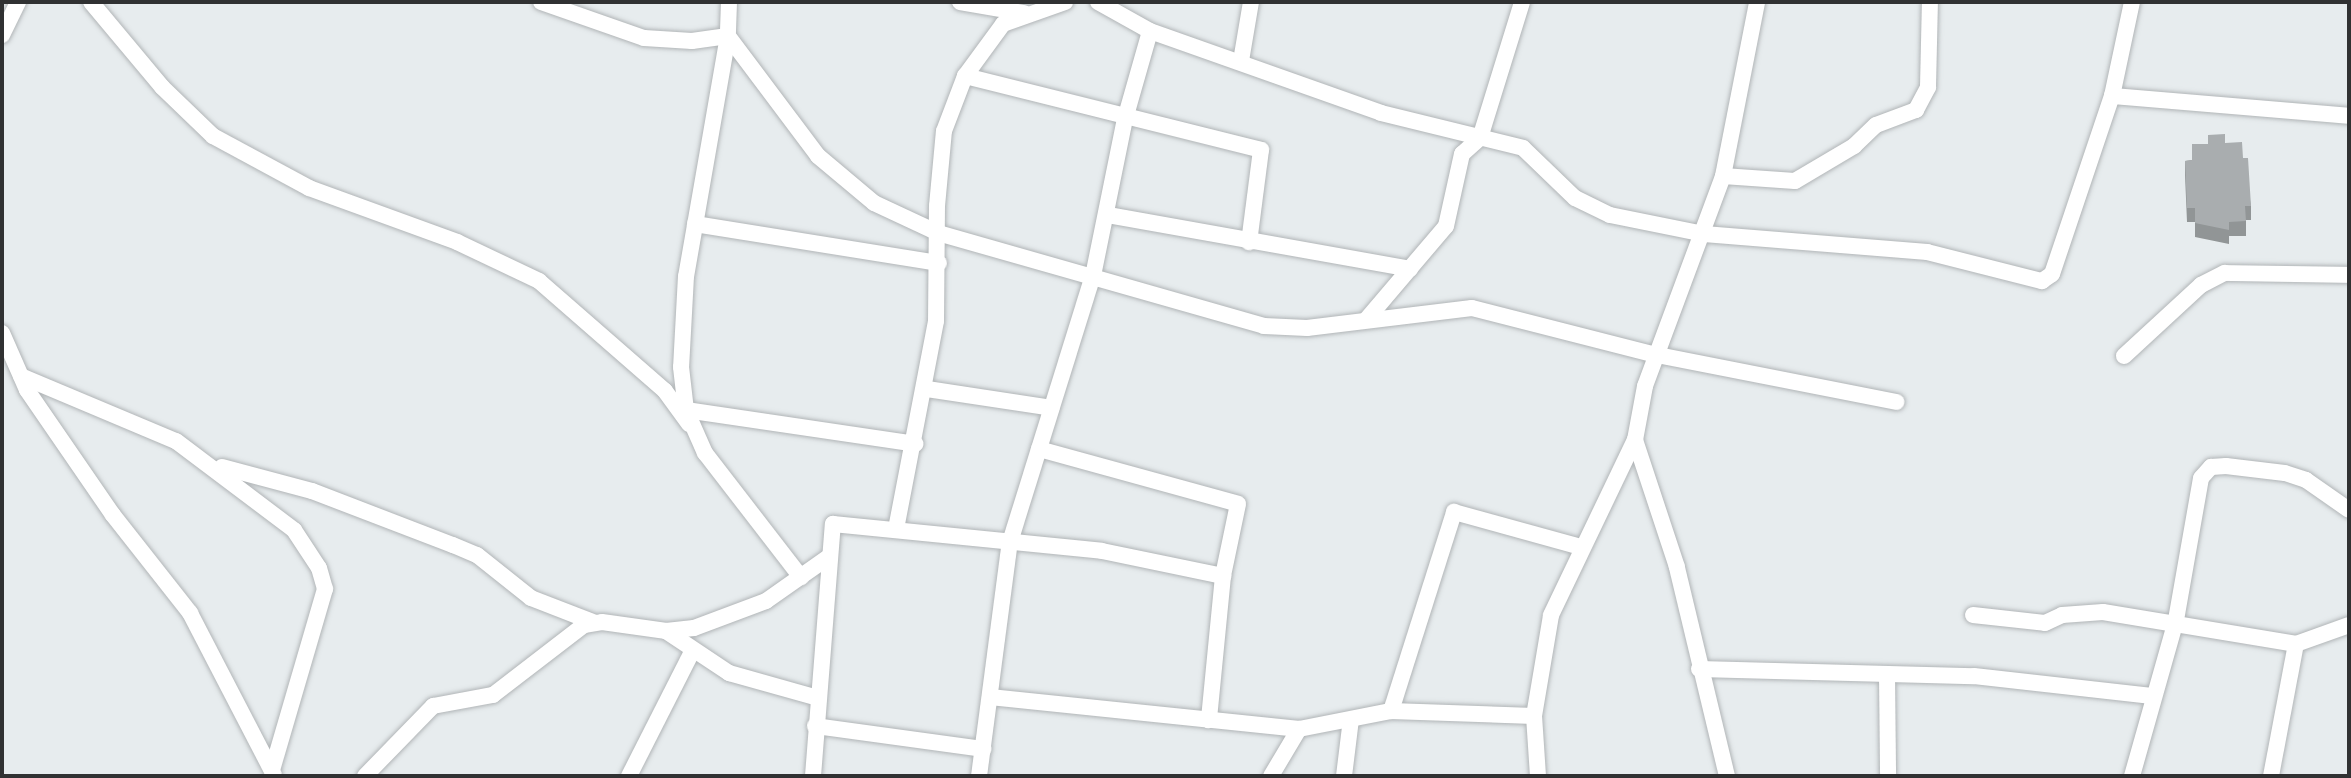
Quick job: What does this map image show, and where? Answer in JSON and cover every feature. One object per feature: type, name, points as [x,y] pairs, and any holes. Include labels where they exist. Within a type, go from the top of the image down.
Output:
[{"type":"street","points":[[3,28],[18,2]]},
{"type":"street","points":[[91,2],[162,87],[213,136],[309,188],[457,242],[539,281],[665,391],[687,417],[801,577]]},
{"type":"street","points":[[541,2],[644,38],[692,41],[728,36]]},
{"type":"street","points":[[687,417],[682,322],[695,224],[728,36],[729,2]]},
{"type":"street","points":[[960,2],[1024,13]]},
{"type":"street","points":[[896,529],[927,389],[939,263],[944,131],[965,76],[1003,24],[1024,13],[1065,2]]},
{"type":"street","points":[[1098,2],[1150,31],[1381,113],[1523,148],[1587,207],[1704,234],[1927,252],[2047,280],[2112,96],[2132,2]]},
{"type":"street","points":[[1241,61],[1251,2]]},
{"type":"street","points":[[1366,320],[1446,226],[1462,154],[1480,138],[1522,2]]},
{"type":"street","points":[[1538,776],[1534,716],[1551,615],[1635,440],[1657,355],[1723,176],[1757,2]]},
{"type":"street","points":[[1723,176],[1795,181],[1854,146],[1876,125],[1916,110],[1928,87],[1930,2]]},
{"type":"street","points":[[979,776],[1010,542],[1093,276],[1108,215],[1125,119],[1150,31]]},
{"type":"street","points":[[728,36],[818,156],[874,203],[938,233],[1274,328],[1472,308],[1657,355],[1896,402]]},
{"type":"street","points":[[965,76],[1125,119],[1261,150],[1249,242]]},
{"type":"street","points":[[2112,96],[2349,116]]},
{"type":"street","points":[[1108,215],[1410,269]]},
{"type":"street","points":[[695,224],[939,263]]},
{"type":"street","points":[[2124,356],[2201,285],[2225,273],[2349,275]]},
{"type":"street","points":[[2,333],[21,376],[113,515],[190,613],[273,773]]},
{"type":"street","points":[[21,376],[176,441],[215,465],[294,530],[325,589],[273,773]]},
{"type":"street","points":[[927,389],[1052,408]]},
{"type":"street","points":[[687,417],[915,444]]},
{"type":"street","points":[[1635,440],[1677,567],[1727,776]]},
{"type":"street","points":[[1039,449],[1235,500],[1238,508],[1223,576],[1209,720]]},
{"type":"street","points":[[215,465],[312,491],[453,545],[477,555],[531,598],[593,622],[666,631],[738,615],[830,556]]},
{"type":"street","points":[[2132,776],[2152,696],[2176,620],[2201,478],[2211,467],[2285,473],[2306,480],[2349,510]]},
{"type":"street","points":[[1391,711],[1454,512],[1581,547]]},
{"type":"street","points":[[813,776],[833,524],[1140,557],[1223,576]]},
{"type":"street","points":[[1973,615],[2045,623],[2093,611],[2176,620],[2296,644],[2349,625]]},
{"type":"street","points":[[365,776],[433,706],[493,695],[572,633],[593,622]]},
{"type":"street","points":[[666,631],[693,650],[756,684],[818,698]]},
{"type":"street","points":[[2271,776],[2296,644]]},
{"type":"street","points":[[629,776],[693,650]]},
{"type":"street","points":[[1699,669],[1974,676],[2152,696]]},
{"type":"street","points":[[1887,674],[1888,776]]},
{"type":"street","points":[[990,697],[1299,729],[1391,711],[1534,716]]},
{"type":"street","points":[[1344,776],[1351,719]]},
{"type":"street","points":[[815,726],[983,749]]},
{"type":"street","points":[[1271,776],[1299,729]]},
{"type":"building","points":[[2225,134],[2225,143],[2242,142],[2243,158],[2248,158],[2251,206],[2245,206],[2246,221],[2229,222],[2229,230],[2195,223],[2195,208],[2187,208],[2185,161],[2192,160],[2192,144],[2208,144],[2208,135]]}]
